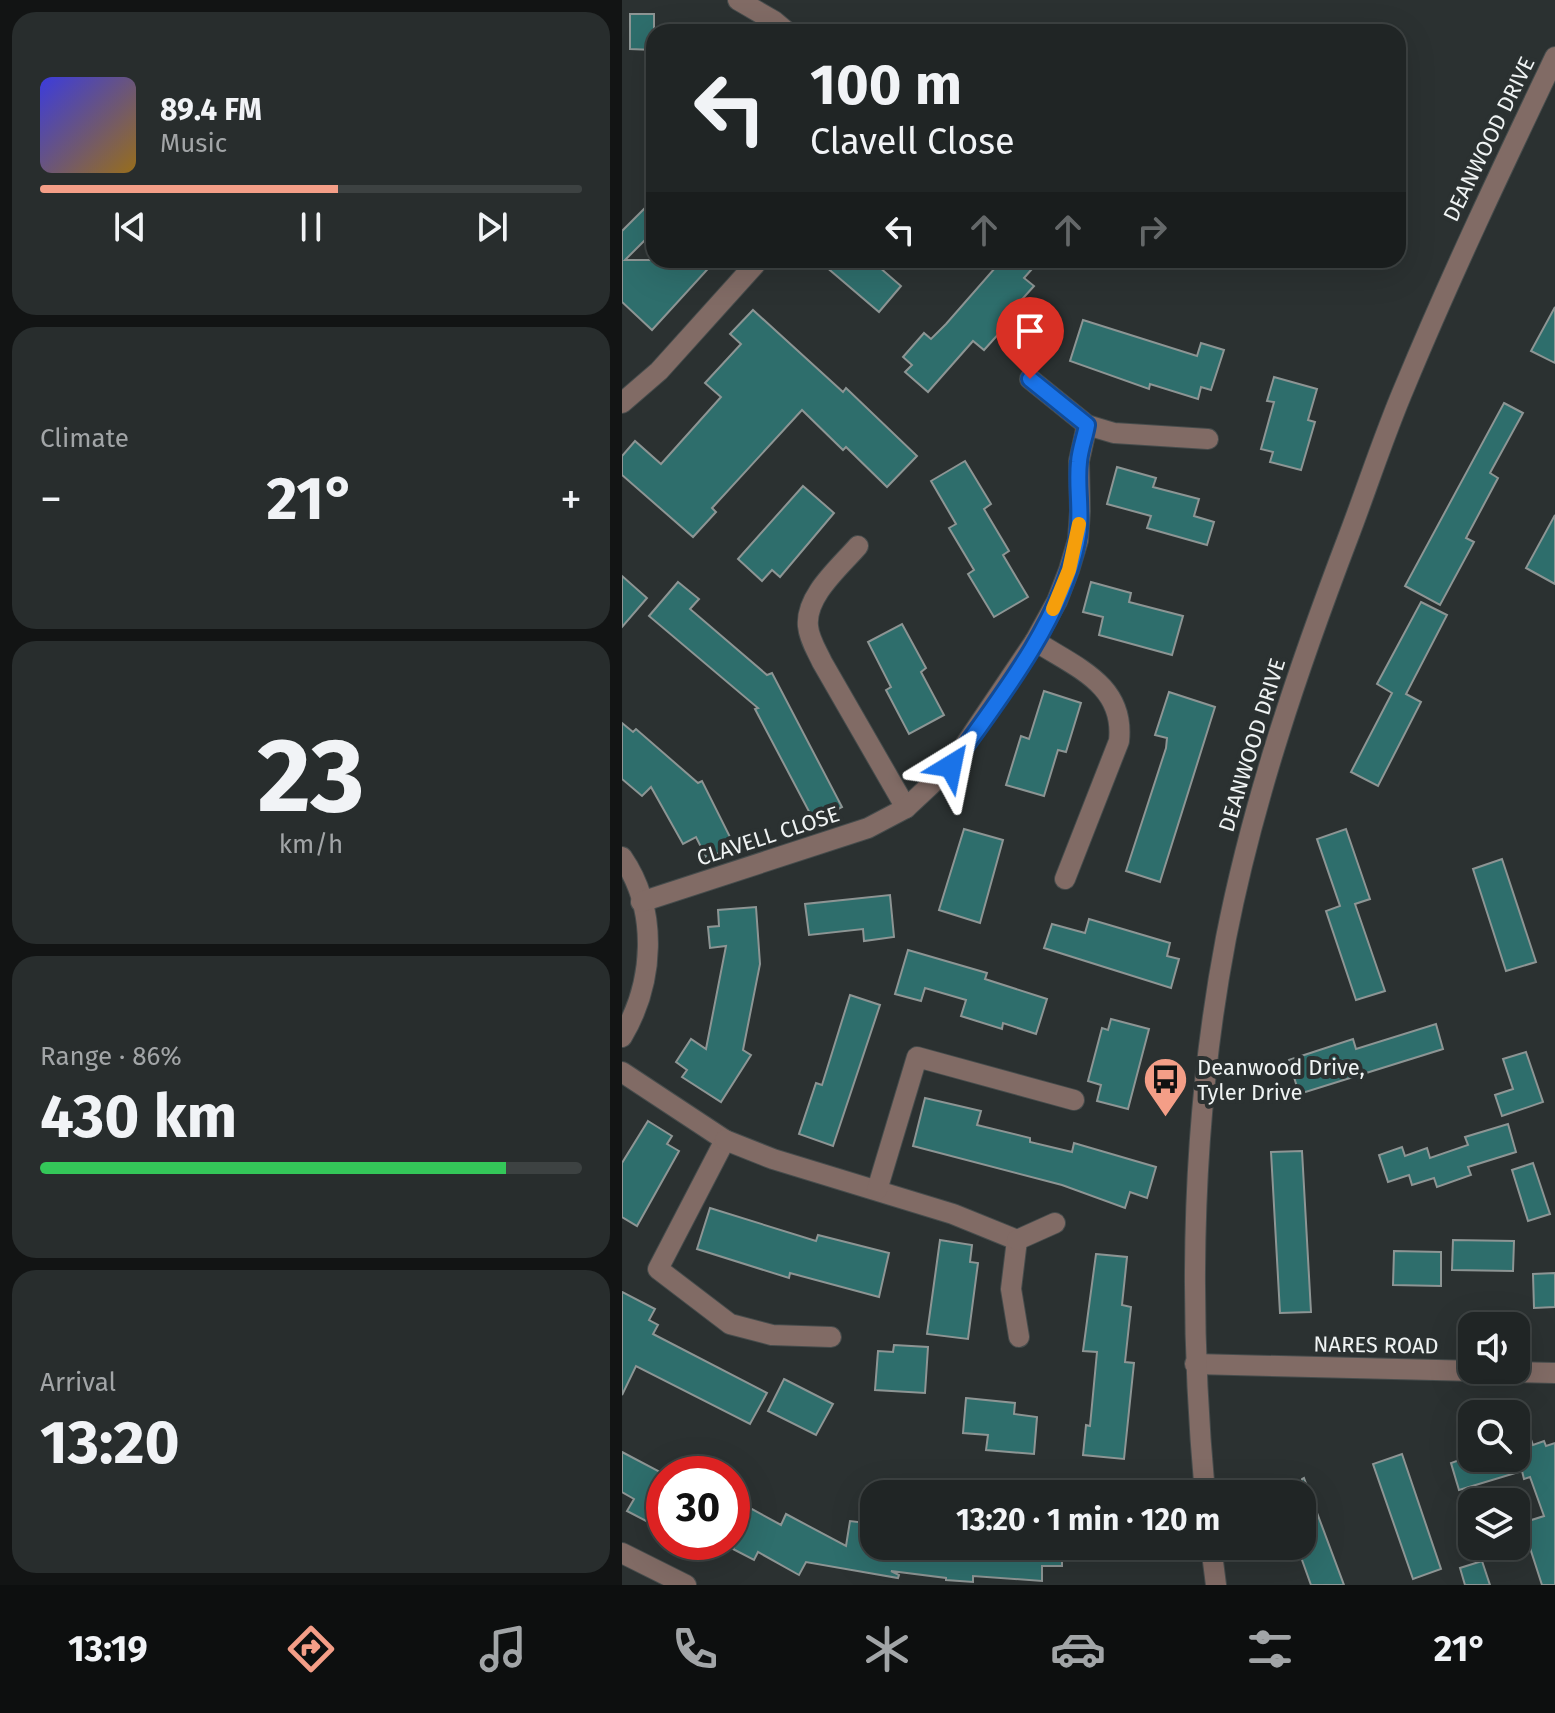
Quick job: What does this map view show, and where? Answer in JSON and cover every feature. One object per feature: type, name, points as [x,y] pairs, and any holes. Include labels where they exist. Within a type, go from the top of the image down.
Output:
[{"type":"street","points":[[738,0],[778,24]]},
{"type":"street","name":"DEANWOOD DRIVE","points":[[1204,1480],[1195,1364],[1196,1220],[1207,1064],[1226,939],[1254,812],[1322,604],[1403,391],[1467,242],[1555,57]]},
{"type":"street","points":[[622,403],[659,371],[752,268]]},
{"type":"street","points":[[1030,379],[1087,425],[1114,433],[1208,439]]},
{"type":"street","name":"CLAVELL CLOSE","points":[[641,902],[868,828],[906,808],[951,766],[1035,641],[1057,601],[1078,540],[1079,461],[1087,425]]},
{"type":"street","points":[[858,546],[815,597],[807,625],[822,662],[906,808]]},
{"type":"street","points":[[1035,641],[1098,682],[1117,707],[1121,723],[1119,741],[1065,879]]},
{"type":"street","points":[[622,857],[641,902],[649,946],[648,969],[637,1008],[622,1037]]},
{"type":"street","points":[[877,1190],[917,1057],[1074,1100]]},
{"type":"street","points":[[622,1072],[725,1140],[759,1155],[953,1214],[1017,1240],[1055,1223]]},
{"type":"street","points":[[725,1140],[658,1269],[730,1324],[772,1335],[831,1337]]},
{"type":"street","points":[[1017,1240],[1011,1289],[1019,1337]]},
{"type":"street","name":"NARES ROAD","points":[[1195,1364],[1555,1373]]},
{"type":"street","points":[[622,1553],[686,1585]]},
{"type":"street","points":[[1213,1560],[1216,1585]]},
{"type":"building","points":[[630,14],[654,14],[654,24],[646,24],[646,50],[630,49]]},
{"type":"building","points":[[646,207],[646,239],[625,260],[646,260],[646,268],[709,268],[652,330],[622,302],[622,231]]},
{"type":"building","points":[[827,268],[880,268],[901,286],[879,312]]},
{"type":"building","points":[[995,268],[1033,268],[1024,278],[1034,286],[1008,315],[1012,319],[984,350],[973,341],[928,392],[905,372],[912,365],[903,357],[924,333],[931,339]]},
{"type":"building","points":[[1555,307],[1555,363],[1531,351]]},
{"type":"building","points":[[753,310],[843,392],[846,388],[917,456],[887,487],[802,410],[712,508],[716,512],[693,537],[622,475],[622,456],[635,441],[661,464],[721,397],[705,383],[741,344],[730,334]]},
{"type":"building","points":[[1083,320],[1197,356],[1201,343],[1224,350],[1211,390],[1201,387],[1198,399],[1150,384],[1149,389],[1070,361]]},
{"type":"building","points":[[1274,377],[1317,389],[1308,420],[1315,422],[1301,470],[1270,462],[1273,452],[1261,449],[1274,402],[1267,401]]},
{"type":"building","points":[[1504,403],[1523,413],[1490,473],[1498,478],[1466,538],[1474,542],[1440,605],[1405,586]]},
{"type":"building","points":[[965,461],[991,504],[984,509],[1009,551],[1003,555],[1028,597],[994,617],[968,574],[974,570],[949,528],[956,524],[931,481]]},
{"type":"building","points":[[1117,467],[1156,478],[1153,487],[1199,499],[1194,516],[1214,522],[1207,545],[1147,528],[1151,516],[1107,504]]},
{"type":"building","points":[[803,486],[834,513],[780,577],[772,570],[762,581],[738,559]]},
{"type":"building","points":[[1555,515],[1555,584],[1526,568]]},
{"type":"building","points":[[622,576],[647,598],[622,627]]},
{"type":"building","points":[[678,582],[699,599],[690,609],[767,675],[772,673],[842,807],[814,821],[755,709],[758,708],[649,616]]},
{"type":"building","points":[[1091,582],[1131,593],[1129,602],[1183,616],[1172,655],[1099,635],[1103,617],[1083,612]]},
{"type":"building","points":[[1421,602],[1447,615],[1406,694],[1421,702],[1378,786],[1351,772],[1392,693],[1377,684]]},
{"type":"building","points":[[902,624],[926,668],[921,672],[944,715],[909,734],[886,690],[891,687],[868,642]]},
{"type":"building","points":[[1044,691],[1081,703],[1066,752],[1058,750],[1044,796],[1006,785],[1021,736],[1029,739]]},
{"type":"building","points":[[1169,692],[1215,707],[1160,882],[1126,871],[1166,748],[1167,738],[1155,735]]},
{"type":"building","points":[[622,723],[633,732],[636,729],[698,783],[702,781],[734,845],[707,859],[696,837],[683,844],[651,787],[642,796],[622,779]]},
{"type":"building","points":[[964,829],[1003,840],[980,923],[939,910]]},
{"type":"building","points":[[1346,829],[1370,899],[1355,904],[1385,991],[1356,1000],[1326,911],[1340,906],[1317,839]]},
{"type":"building","points":[[1502,859],[1536,962],[1506,971],[1473,869]]},
{"type":"building","points":[[890,895],[894,937],[864,941],[863,929],[809,935],[805,904]]},
{"type":"building","points":[[756,907],[760,964],[743,1050],[751,1055],[721,1102],[682,1077],[687,1070],[676,1062],[691,1039],[706,1049],[726,946],[710,948],[708,927],[719,926],[718,910]]},
{"type":"building","points":[[1089,919],[1170,943],[1167,956],[1179,959],[1171,988],[1044,948],[1052,924],[1085,933]]},
{"type":"building","points":[[908,950],[987,973],[985,979],[1047,999],[1036,1034],[1003,1023],[1002,1029],[961,1016],[966,1000],[925,988],[921,1001],[895,994]]},
{"type":"building","points":[[850,995],[880,1005],[833,1146],[799,1134],[816,1083],[822,1085]]},
{"type":"building","points":[[1111,1019],[1149,1029],[1128,1109],[1097,1101],[1101,1085],[1088,1081],[1102,1028],[1108,1030]]},
{"type":"building","points":[[1436,1024],[1443,1049],[1299,1094],[1289,1060],[1353,1039],[1356,1049]]},
{"type":"building","points":[[1526,1052],[1543,1102],[1502,1116],[1495,1095],[1513,1089],[1503,1059]]},
{"type":"building","points":[[925,1098],[981,1111],[977,1125],[1030,1138],[1030,1142],[1072,1152],[1074,1143],[1156,1167],[1147,1198],[1130,1192],[1125,1208],[1062,1185],[913,1146]]},
{"type":"building","points":[[648,1121],[672,1136],[667,1144],[679,1151],[637,1226],[622,1217],[622,1163]]},
{"type":"building","points":[[1508,1124],[1516,1152],[1468,1167],[1471,1175],[1437,1187],[1434,1178],[1412,1185],[1409,1175],[1388,1182],[1379,1155],[1402,1147],[1405,1156],[1427,1148],[1430,1158],[1468,1145],[1465,1137]]},
{"type":"building","points":[[1302,1151],[1311,1312],[1280,1313],[1271,1152]]},
{"type":"building","points":[[1533,1163],[1550,1214],[1528,1221],[1512,1170]]},
{"type":"building","points":[[710,1208],[816,1241],[818,1235],[889,1253],[879,1297],[790,1273],[789,1278],[697,1249]]},
{"type":"building","points":[[940,1240],[972,1245],[970,1262],[978,1263],[968,1339],[927,1334]]},
{"type":"building","points":[[1453,1240],[1514,1241],[1513,1271],[1452,1270]]},
{"type":"building","points":[[1394,1251],[1441,1252],[1441,1286],[1393,1285]]},
{"type":"building","points":[[1096,1254],[1127,1257],[1122,1305],[1131,1307],[1125,1362],[1134,1363],[1124,1459],[1083,1455],[1086,1425],[1090,1426],[1097,1352],[1083,1351]]},
{"type":"building","points":[[1555,1273],[1555,1307],[1534,1308],[1533,1274]]},
{"type":"building","points":[[622,1292],[655,1309],[649,1320],[658,1325],[653,1334],[767,1393],[750,1424],[636,1366],[622,1395]]},
{"type":"building","points":[[894,1345],[928,1347],[925,1393],[875,1390],[878,1351],[893,1352]]},
{"type":"building","points":[[784,1379],[833,1404],[816,1435],[768,1411]]},
{"type":"building","points":[[966,1398],[1015,1403],[1014,1414],[1037,1417],[1034,1454],[986,1450],[988,1435],[963,1433]]},
{"type":"building","points":[[1530,1437],[1533,1445],[1544,1441],[1546,1446],[1555,1443],[1555,1585],[1542,1585],[1530,1548],[1530,1520],[1544,1516],[1530,1477],[1524,1479],[1522,1472],[1530,1472]]},
{"type":"building","points":[[622,1452],[646,1465],[646,1521],[627,1511],[634,1499],[622,1492]]},
{"type":"building","points":[[1402,1454],[1441,1569],[1413,1579],[1373,1464]]},
{"type":"building","points":[[1458,1460],[1458,1472],[1519,1472],[1458,1488],[1451,1463]]},
{"type":"building","points":[[750,1508],[781,1525],[786,1514],[846,1546],[850,1521],[860,1522],[860,1560],[1062,1560],[1062,1566],[1042,1566],[1042,1581],[973,1576],[973,1582],[891,1571],[899,1575],[898,1578],[806,1562],[799,1575],[758,1552],[754,1560],[750,1558]]},
{"type":"building","points":[[1316,1510],[1344,1585],[1311,1585],[1302,1560],[1316,1560]]},
{"type":"building","points":[[1482,1561],[1490,1585],[1465,1585],[1460,1568]]},
{"type":"slow traffic","points":[[1053,609],[1069,570],[1078,540],[1079,524]]},
{"type":"place","name":"Deanwood Drive, Tyler Drive","points":[[1166,1119]]},
{"type":"route","points":[[951,766],[1035,641],[1057,601],[1078,540],[1079,461],[1087,425],[1030,379]]}]
